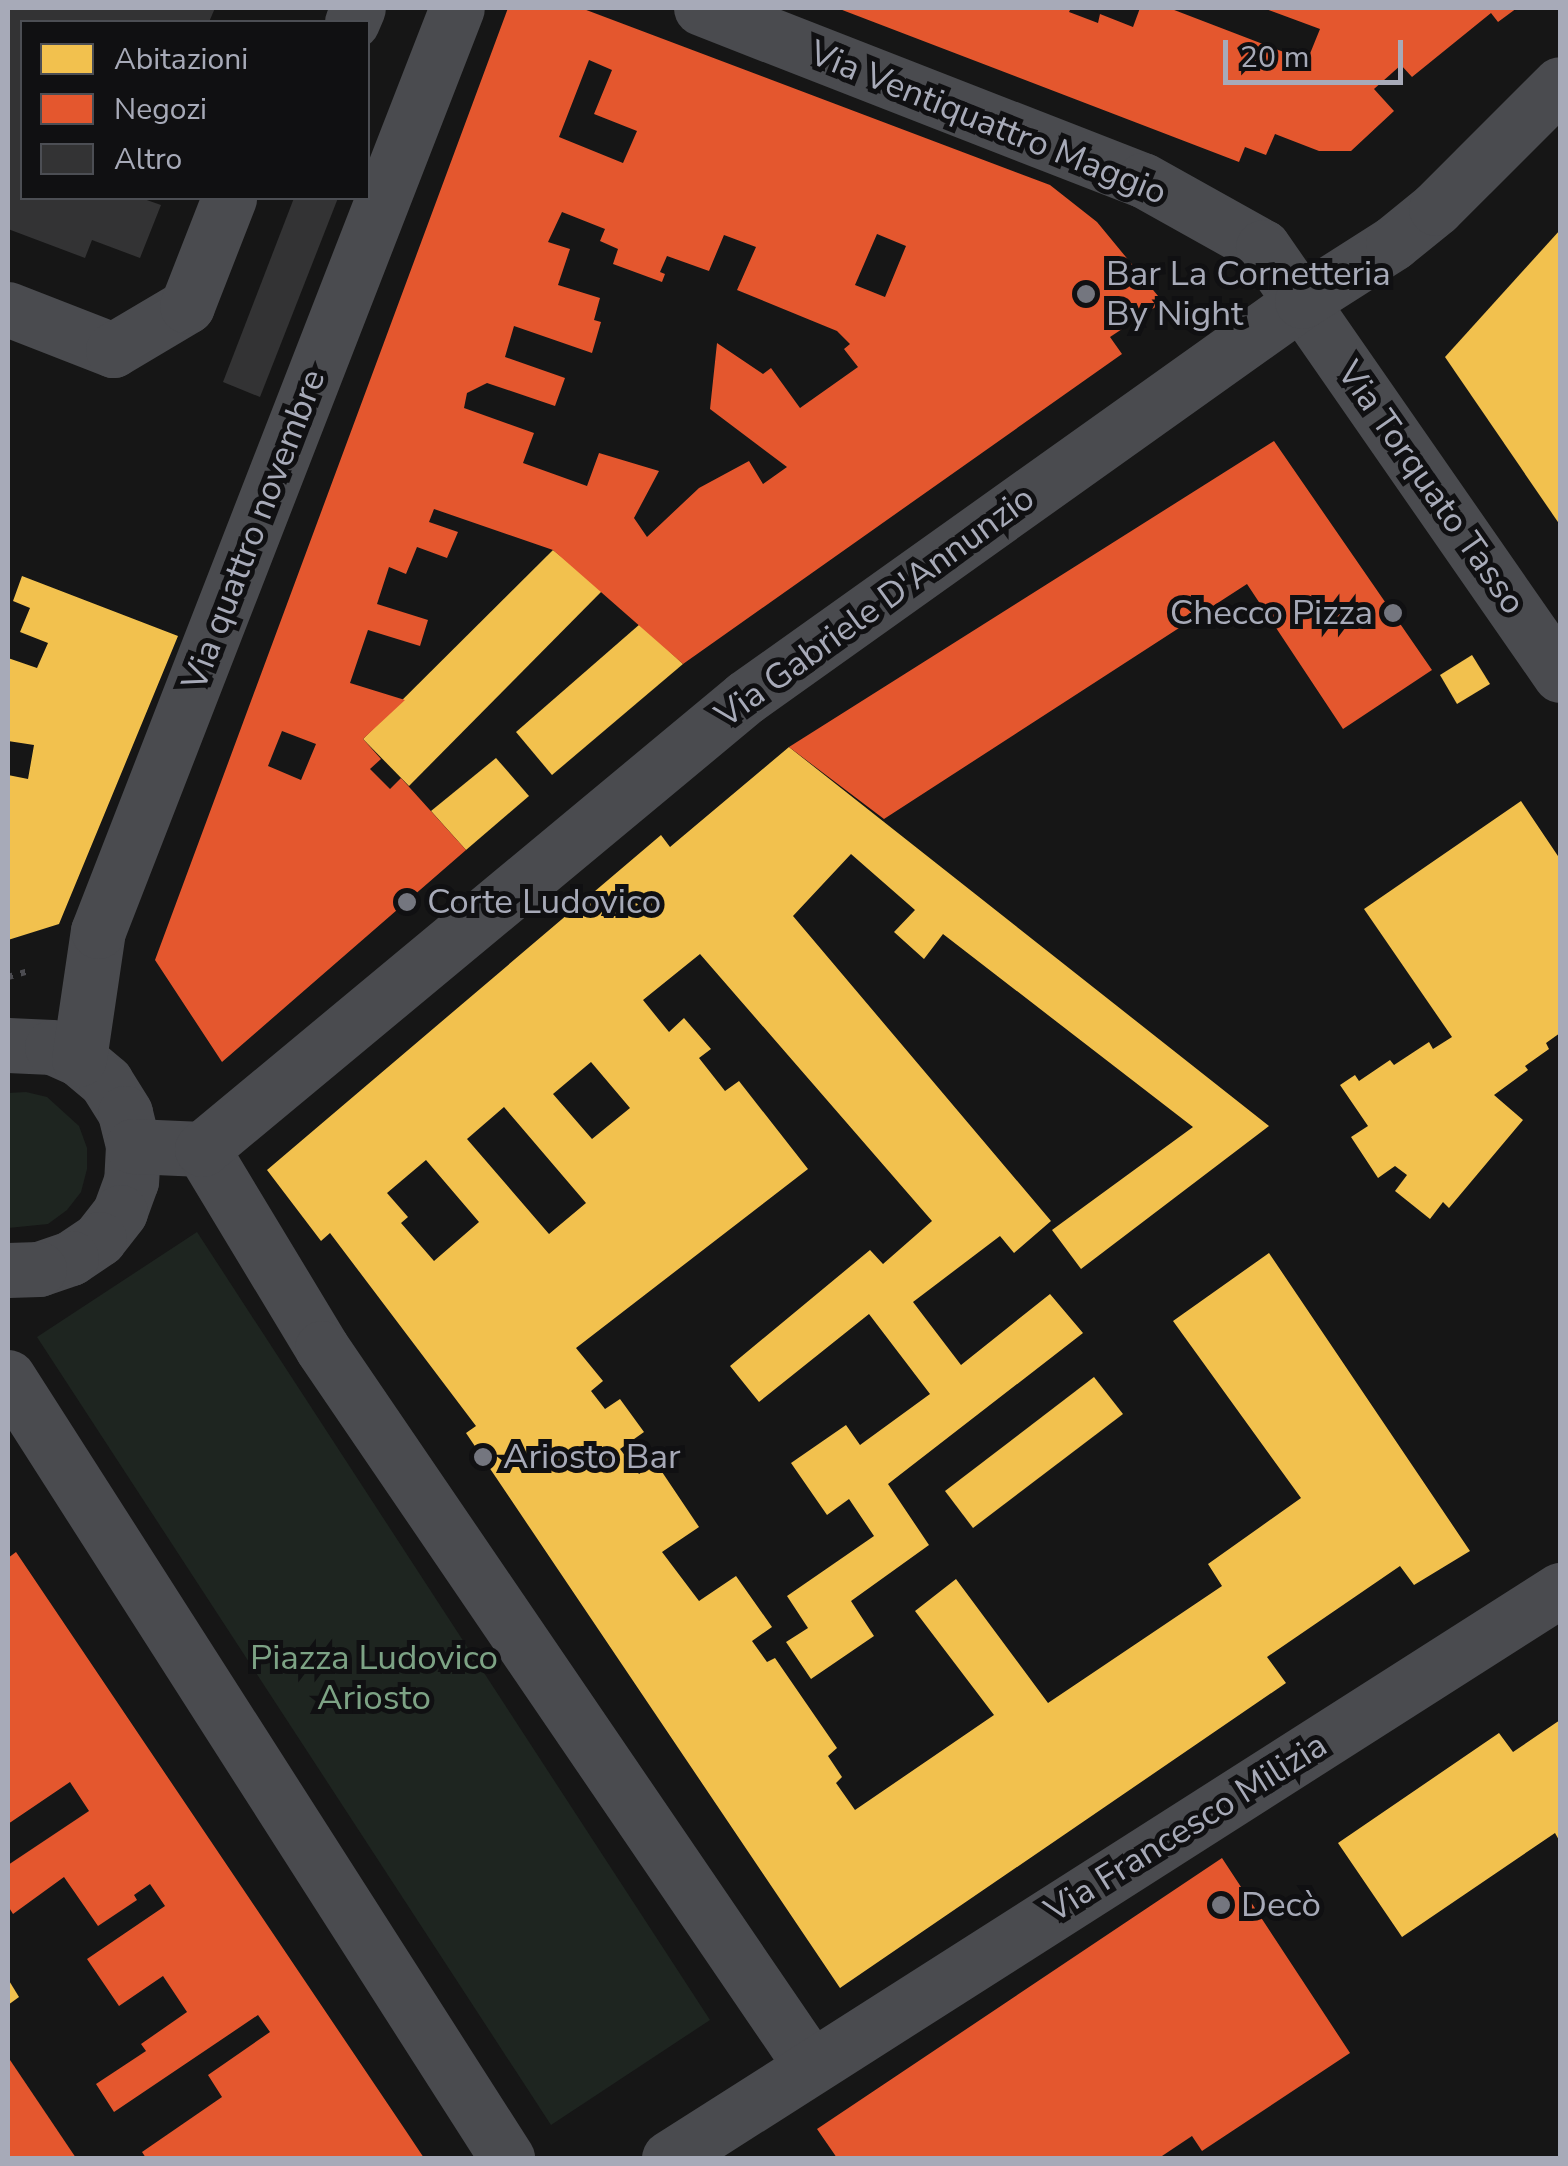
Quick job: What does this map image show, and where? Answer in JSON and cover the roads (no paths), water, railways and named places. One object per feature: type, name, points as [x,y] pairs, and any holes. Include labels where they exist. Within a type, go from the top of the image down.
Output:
[{"type":"street","name":"Via quattro novembre","points":[[79,1059],[98,931],[457,8]]},
{"type":"street","name":"Via Ventiquattro Maggio","points":[[702,8],[1143,180],[1262,247],[1302,301]]},
{"type":"street","name":"Via Gabriele D'Annunzio","points":[[202,1149],[746,697],[1302,301],[1393,243],[1436,208],[1560,84]]},
{"type":"street","points":[[8,310],[114,350],[187,306],[228,200]]},
{"type":"street","name":"Via Torquato Tasso","points":[[1302,301],[1560,674]]},
{"type":"street","points":[[8,1045],[52,1047],[79,1059],[106,1082],[125,1112],[134,1146],[131,1181],[120,1212],[99,1240],[71,1258],[39,1269],[8,1270]]},
{"type":"street","points":[[134,1146],[202,1149],[322,1348],[811,2066],[690,2153]]},
{"type":"street","points":[[8,1378],[507,2158]]},
{"type":"street","name":"Via Francesco Milizia","points":[[811,2066],[1560,1590]]},
{"type":"place","name":"Bar La Cornetteria By Night","points":[[1086,294]]},
{"type":"place","name":"Checco Pizza","points":[[1393,613]]},
{"type":"place","name":"Corte Ludovico","points":[[407,902]]},
{"type":"place","name":"Ariosto Bar","points":[[483,1457]]},
{"type":"place","name":"Decò","points":[[1221,1905]]},
{"type":"park label","name":"Piazza Ludovico Ariosto","points":[[374,1678]]}]
